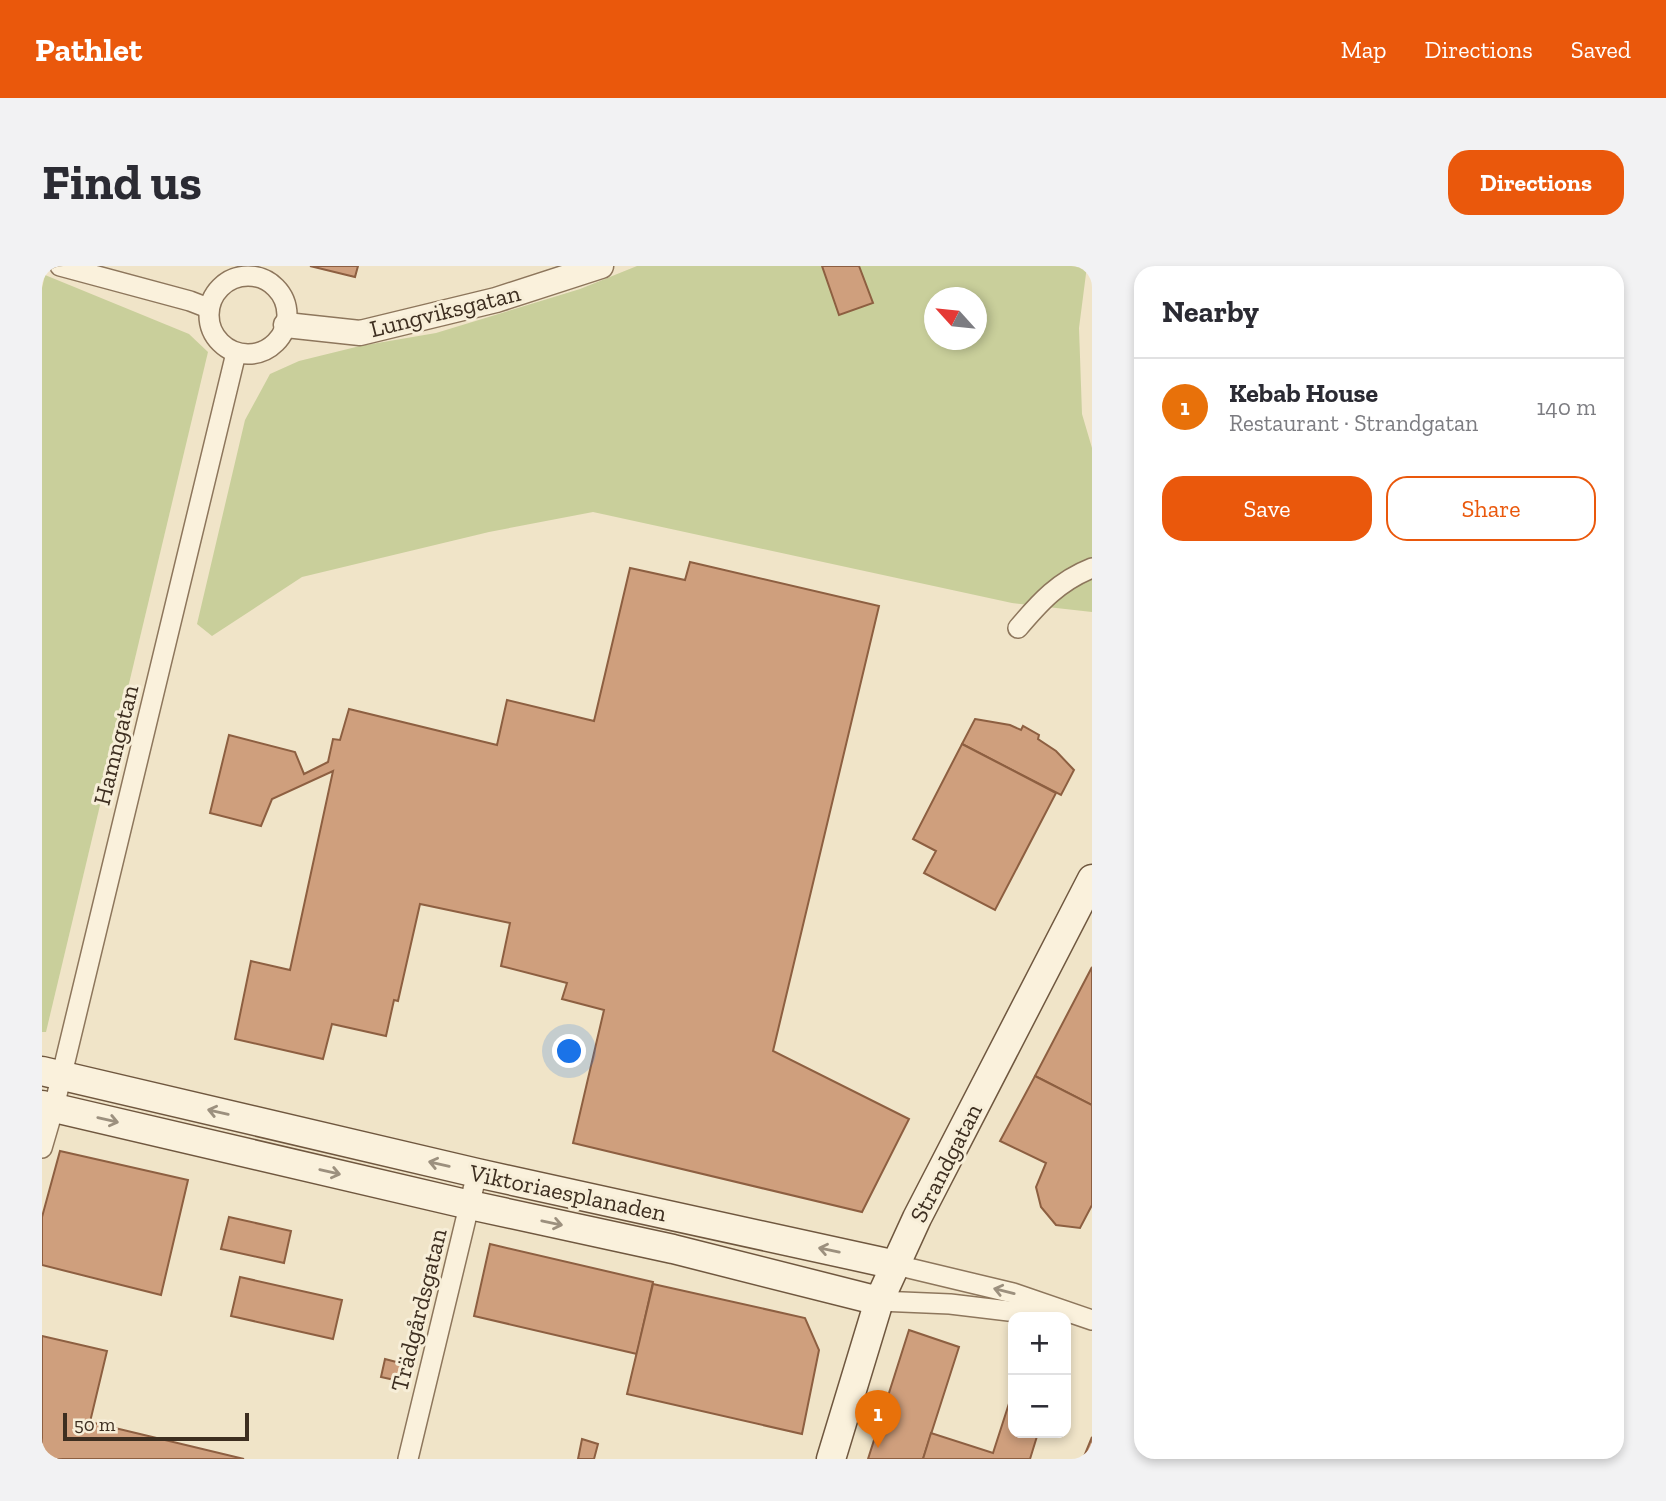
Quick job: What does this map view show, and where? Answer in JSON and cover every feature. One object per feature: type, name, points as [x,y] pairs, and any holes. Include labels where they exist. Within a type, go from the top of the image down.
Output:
[{"type":"main road","name":"Strandgatan","points":[[831,1459],[880,1301],[895,1265],[1092,879]]},
{"type":"main road","name":"Viktoriaesplanaden","points":[[51,1072],[477,1173],[895,1265]]},
{"type":"main road","name":"Viktoriaesplanaden","points":[[48,1106],[673,1250],[880,1301]]},
{"type":"street","points":[[60,266],[208,308]]},
{"type":"street","name":"Lungviksgatan","points":[[286,325],[360,333],[496,300],[601,266]]},
{"type":"street","points":[[253,271],[276,288],[284,299],[287,312],[281,337],[272,346],[249,355],[236,353],[217,341],[208,320],[208,308],[219,287],[253,271]]},
{"type":"street","name":"Hamngatan","points":[[42,1147],[51,1072],[236,353]]},
{"type":"street","points":[[1018,628],[1045,597],[1062,583],[1092,568]]},
{"type":"street","name":"Trädgårdsgatan","points":[[408,1459],[477,1173]]},
{"type":"street","name":"Viktoriaesplanaden","points":[[895,1265],[1013,1293],[1092,1320]]},
{"type":"street","name":"Viktoriaesplanaden","points":[[880,1301],[950,1304],[1016,1312]]},
{"type":"street","name":"Viktoriaesplanaden","points":[[1071,1318],[1092,1320]]},
{"type":"green space","points":[[637,266],[1087,266],[1079,328],[1082,414],[1092,448],[1092,612],[1012,603],[593,512],[489,532],[302,577],[212,636],[197,624],[245,420],[270,374],[299,361],[360,346],[436,333],[580,289]]},
{"type":"green space","points":[[45,275],[189,334],[208,352],[46,1032],[42,1032],[42,288]]},
{"type":"building","points":[[310,266],[358,266],[355,277]]},
{"type":"building","points":[[822,266],[859,266],[873,303],[839,315]]},
{"type":"building","points":[[690,562],[879,606],[773,1051],[909,1119],[862,1212],[573,1143],[604,1010],[562,999],[567,983],[501,966],[510,923],[420,904],[398,1001],[394,1000],[386,1036],[332,1024],[323,1059],[235,1039],[251,961],[290,970],[333,771],[272,799],[261,826],[210,813],[229,735],[295,752],[304,774],[328,762],[333,739],[340,740],[349,709],[497,745],[507,700],[594,721],[630,568],[685,580]]},
{"type":"building","points":[[975,719],[1010,725],[1021,730],[1023,726],[1039,735],[1038,739],[1056,751],[1074,770],[1061,795],[962,744]]},
{"type":"building","points":[[962,744],[1056,793],[995,910],[924,873],[936,851],[913,839]]},
{"type":"building","points":[[1092,967],[1092,1105],[1035,1076]]},
{"type":"building","points":[[1035,1076],[1092,1105],[1092,1205],[1080,1228],[1056,1225],[1041,1207],[1036,1187],[1046,1163],[1000,1141]]},
{"type":"building","points":[[60,1151],[188,1180],[161,1295],[42,1265],[42,1217]]},
{"type":"building","points":[[229,1217],[291,1231],[284,1263],[221,1249]]},
{"type":"building","points":[[490,1244],[653,1282],[637,1354],[474,1316]]},
{"type":"building","points":[[240,1277],[342,1300],[333,1339],[231,1316]]},
{"type":"building","points":[[653,1284],[805,1318],[819,1350],[802,1434],[627,1394]]},
{"type":"building","points":[[909,1330],[959,1347],[923,1459],[868,1459]]},
{"type":"building","points":[[42,1336],[107,1351],[90,1422],[244,1459],[42,1459]]},
{"type":"building","points":[[385,1359],[404,1364],[399,1381],[381,1377]]},
{"type":"building","points":[[1008,1406],[1008,1438],[1036,1438],[1030,1459],[923,1459],[931,1433],[993,1453]]},
{"type":"building","points":[[1092,1437],[1092,1459],[1083,1459]]},
{"type":"building","points":[[582,1439],[598,1444],[594,1459],[578,1459]]},
{"type":"place","name":"Kebab House","points":[[878,1448]]}]
